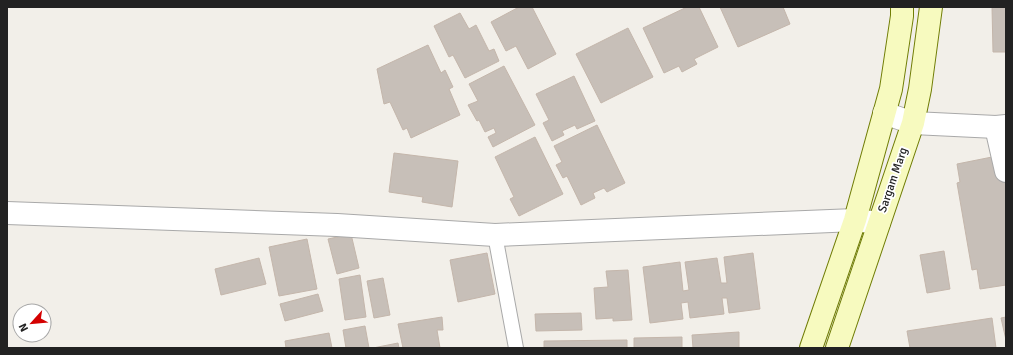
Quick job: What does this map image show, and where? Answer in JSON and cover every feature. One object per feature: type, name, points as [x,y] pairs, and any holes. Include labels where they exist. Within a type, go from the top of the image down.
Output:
[{"type":"main road","name":"Sargam Marg","points":[[811,348],[855,220],[891,89],[902,7]]},
{"type":"main road","name":"Sargam Marg","points":[[842,344],[879,223],[913,124],[920,89],[931,7]]},
{"type":"street","points":[[884,113],[913,124],[1001,126],[1006,170]]},
{"type":"street","points":[[7,213],[337,225],[495,235],[855,220],[879,223]]},
{"type":"lane","points":[[495,235],[516,348]]},
{"type":"building","points":[[519,7],[532,7],[556,54],[528,69],[516,46],[506,51],[491,22]]},
{"type":"building","points":[[687,7],[699,7],[718,47],[694,59],[697,64],[682,72],[679,66],[664,73],[643,28]]},
{"type":"building","points":[[720,7],[783,7],[790,24],[738,47]]},
{"type":"building","points":[[992,7],[1006,7],[1006,52],[993,52]]},
{"type":"building","points":[[460,13],[469,29],[476,25],[489,51],[494,49],[499,61],[465,78],[453,55],[449,57],[434,26]]},
{"type":"building","points":[[628,28],[653,77],[601,103],[576,54]]},
{"type":"building","points":[[428,45],[441,73],[445,70],[453,87],[449,89],[460,115],[411,138],[407,128],[403,130],[390,102],[384,104],[377,69]]},
{"type":"building","points":[[504,66],[535,125],[493,147],[488,137],[496,133],[494,128],[485,132],[479,120],[477,121],[468,105],[478,101],[469,84]]},
{"type":"building","points":[[574,76],[595,121],[577,129],[575,125],[562,131],[564,135],[552,141],[543,123],[549,120],[536,94]]},
{"type":"building","points":[[597,125],[625,183],[607,192],[604,188],[593,193],[595,198],[581,205],[567,176],[563,178],[556,165],[562,162],[554,146]]},
{"type":"building","points":[[535,137],[563,194],[519,216],[510,199],[514,197],[495,157]]},
{"type":"building","points":[[394,153],[458,161],[452,207],[422,202],[423,197],[389,192]]},
{"type":"building","points":[[1002,155],[1006,178],[1006,285],[980,289],[977,269],[972,270],[957,183],[960,182],[957,164]]},
{"type":"building","points":[[351,234],[359,268],[337,274],[328,239]]},
{"type":"building","points":[[307,239],[317,289],[279,296],[269,247]]},
{"type":"building","points":[[944,251],[950,289],[927,293],[920,255]]},
{"type":"building","points":[[487,253],[495,294],[458,302],[450,260]]},
{"type":"building","points":[[753,253],[760,309],[729,313],[727,298],[722,298],[724,314],[690,318],[688,302],[681,303],[683,319],[650,323],[643,267],[680,262],[683,291],[689,290],[685,262],[717,258],[721,283],[727,283],[724,257]]},
{"type":"building","points":[[259,258],[266,284],[221,295],[215,269]]},
{"type":"building","points":[[628,270],[632,320],[613,321],[613,318],[596,319],[594,288],[608,287],[606,271]]},
{"type":"building","points":[[360,275],[366,317],[345,320],[339,279]]},
{"type":"building","points":[[383,278],[390,315],[374,318],[367,281]]},
{"type":"building","points":[[318,294],[323,311],[285,321],[280,304]]},
{"type":"building","points":[[581,313],[582,330],[536,331],[535,314]]},
{"type":"building","points":[[442,317],[443,330],[437,330],[440,348],[403,348],[398,324]]},
{"type":"building","points":[[1006,317],[1006,340],[1001,318]]},
{"type":"building","points":[[992,318],[996,348],[910,348],[907,331]]},
{"type":"building","points":[[365,326],[369,348],[346,348],[343,330]]},
{"type":"building","points":[[739,332],[739,348],[693,348],[692,335]]},
{"type":"building","points":[[329,333],[332,348],[286,348],[285,341]]},
{"type":"building","points":[[682,337],[682,348],[634,348],[634,338]]},
{"type":"building","points":[[627,340],[627,348],[544,348],[544,341]]},
{"type":"building","points":[[398,343],[399,348],[373,348]]}]
